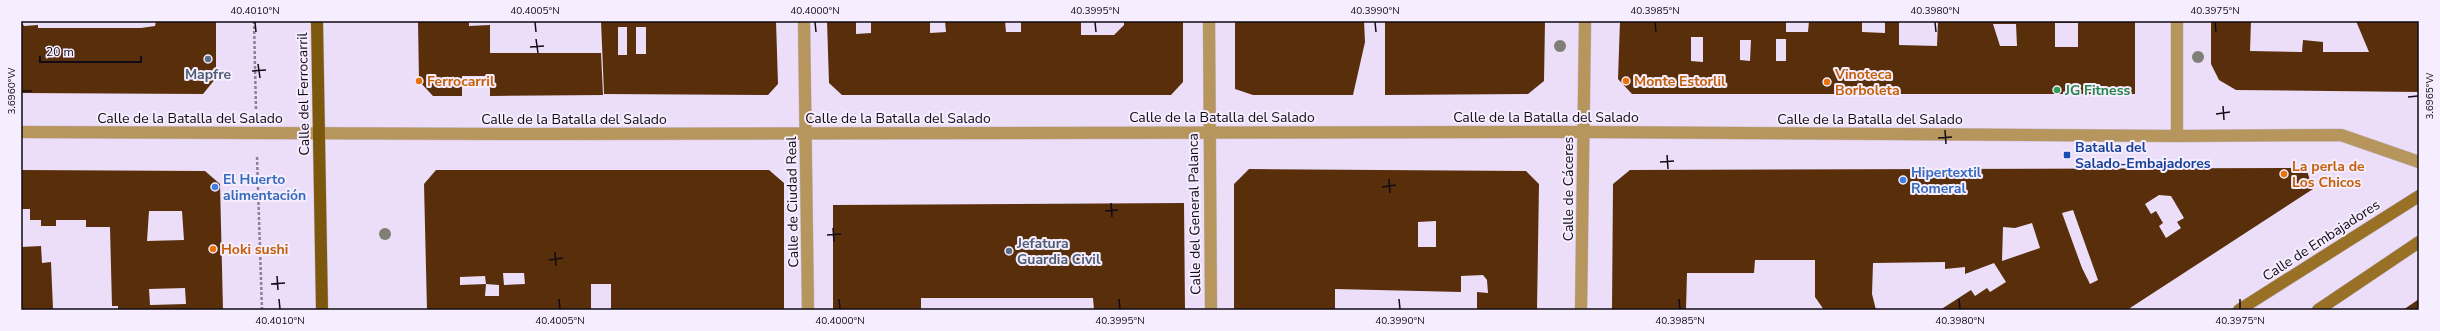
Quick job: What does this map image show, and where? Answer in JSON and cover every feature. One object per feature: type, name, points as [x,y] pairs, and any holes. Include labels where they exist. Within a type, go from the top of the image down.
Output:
[{"type":"main road","name":"Calle del Ferrocarril","points":[[317,21],[322,310]]},
{"type":"main road","name":"Calle de Embajadores","points":[[2239,310],[2419,196]]},
{"type":"main road","points":[[2318,310],[2419,242]]},
{"type":"street","name":"Calle de Ciudad Real","points":[[804,21],[808,310]]},
{"type":"street","name":"Calle del General Palanca","points":[[1208,21],[1210,310]]},
{"type":"street","name":"Calle de Cáceres","points":[[1581,310],[1585,21]]},
{"type":"street","points":[[2177,21],[2177,136]]},
{"type":"street","name":"Calle de la Batalla del Salado","points":[[21,132],[318,134],[1583,132],[2177,136],[2341,135],[2419,162]]},
{"type":"path","points":[[254,21],[262,310]]},
{"type":"building","points":[[21,21],[24,26],[38,25],[38,28],[141,28],[155,26],[156,21],[216,21],[216,78],[203,94],[21,93]]},
{"type":"building","points":[[418,21],[469,21],[469,26],[490,25],[490,53],[601,53],[603,95],[490,96],[490,76],[462,76],[462,96],[433,96],[419,81]]},
{"type":"building","points":[[601,21],[776,21],[778,84],[768,95],[604,94]],"holes":[[[618,27],[627,27],[627,55],[618,55]],[[636,27],[646,27],[646,54],[636,54]]]},
{"type":"building","points":[[827,21],[856,21],[856,34],[871,33],[871,21],[930,21],[930,33],[946,32],[945,21],[1005,21],[1006,32],[1021,32],[1021,21],[1081,21],[1081,35],[1114,35],[1124,25],[1124,21],[1183,21],[1183,82],[1171,95],[842,95],[829,83]]},
{"type":"building","points":[[1235,21],[1364,21],[1365,42],[1353,95],[1253,95],[1235,89]]},
{"type":"building","points":[[1385,21],[1545,21],[1544,81],[1528,94],[1385,95]]},
{"type":"building","points":[[1620,21],[1786,21],[1786,32],[1808,32],[1809,21],[1862,21],[1862,32],[1885,33],[1885,21],[1899,21],[1899,45],[1937,46],[1938,21],[2135,21],[2135,94],[1632,94],[1618,79]],"holes":[[[2055,23],[2078,23],[2078,47],[2055,47]],[[1993,24],[2016,24],[2017,46],[2000,46]],[[1691,37],[1703,37],[1703,62],[1691,61]],[[1776,39],[1786,39],[1786,61],[1776,61]],[[1740,40],[1751,40],[1750,61],[1740,60]]]},
{"type":"building","points":[[2211,21],[2251,21],[2250,51],[2302,52],[2303,40],[2323,42],[2323,52],[2369,52],[2356,21],[2419,21],[2419,92],[2236,90],[2219,80],[2211,64]]},
{"type":"building","points":[[2306,168],[2313,189],[2127,310],[1940,310],[1971,290],[1975,296],[1987,288],[1990,292],[2006,282],[1994,263],[1965,274],[1965,267],[1945,269],[1945,262],[1873,263],[1872,294],[1876,310],[1824,310],[1815,297],[1815,260],[1755,260],[1754,273],[1687,273],[1686,310],[1612,310],[1613,184],[1630,170]],"holes":[[[2159,195],[2171,196],[2184,218],[2177,222],[2181,228],[2166,238],[2159,226],[2163,223],[2156,211],[2151,214],[2145,204]],[[2073,210],[2098,280],[2090,284],[2082,268],[2062,213]],[[2032,223],[2040,248],[2002,261],[2003,227],[2015,228]]]},
{"type":"building","points":[[1249,169],[1526,171],[1539,184],[1537,310],[1477,310],[1477,292],[1488,293],[1487,280],[1483,275],[1461,276],[1461,292],[1335,289],[1335,310],[1234,310],[1234,184]],"holes":[[[1436,221],[1436,247],[1418,247],[1418,222]]]},
{"type":"building","points":[[21,170],[205,171],[220,184],[223,310],[118,310],[118,306],[112,306],[110,227],[86,227],[86,220],[56,220],[56,226],[41,226],[41,220],[30,220],[30,209],[21,209]],"holes":[[[149,211],[182,211],[184,240],[147,241]],[[185,288],[186,304],[150,305],[149,289]]]},
{"type":"building","points":[[436,170],[769,170],[784,183],[784,310],[611,310],[611,284],[591,284],[591,310],[427,310],[424,184]],"holes":[[[503,273],[524,273],[525,284],[504,285]],[[485,276],[486,284],[460,285],[460,277]],[[486,284],[499,285],[499,296],[485,296]]]},
{"type":"building","name":"Jefatura Guardia Civil","points":[[1184,203],[1185,310],[1094,310],[1093,298],[921,298],[921,310],[833,310],[833,205]]},
{"type":"building","points":[[41,246],[42,263],[51,262],[53,309],[21,310],[21,247]]},
{"type":"building","points":[[2419,299],[2419,310],[2403,310]]},
{"type":"place","name":"Mapfre","points":[[208,59]]},
{"type":"place","name":"Ferrocarril","points":[[419,81]]},
{"type":"place","name":"Monte Estorlil","points":[[1626,81]]},
{"type":"place","name":"Vinoteca Borboleta","points":[[1827,82]]},
{"type":"place","name":"JG Fitness","points":[[2057,90]]},
{"type":"place","name":"Batalla del Salado-Embajadores","points":[[2067,155]]},
{"type":"place","name":"La perla de Los Chicos","points":[[2284,174]]},
{"type":"place","name":"Hipertextil Romeral","points":[[1903,180]]},
{"type":"place","name":"El Huerto alimentación","points":[[215,187]]},
{"type":"place","name":"Hoki sushi","points":[[213,249]]},
{"type":"place","name":"Jefatura Guardia Civil","points":[[1009,251]]}]
